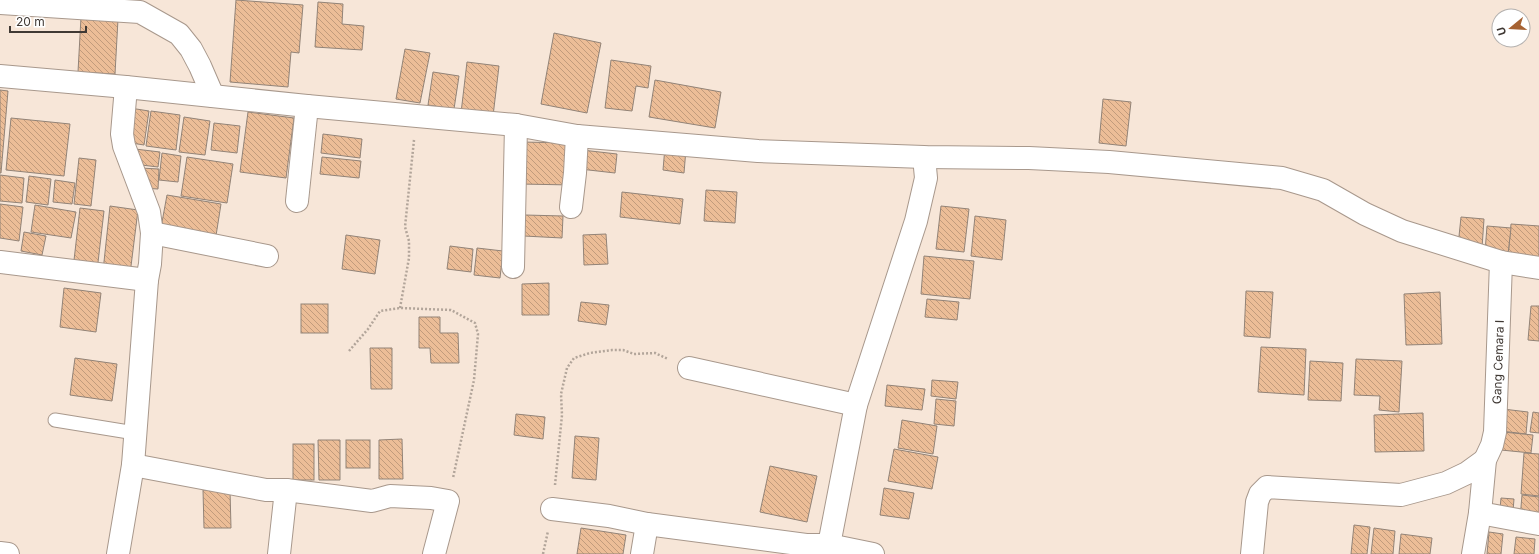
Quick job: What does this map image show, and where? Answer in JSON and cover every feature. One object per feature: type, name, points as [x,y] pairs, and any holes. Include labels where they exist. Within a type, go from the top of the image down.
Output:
[{"type":"street","points":[[0,3],[140,12],[179,34],[191,49],[213,96]]},
{"type":"street","points":[[0,76],[516,125],[577,136],[758,150],[924,157],[1029,158],[1109,162],[1282,178],[1323,190],[1365,214],[1402,231],[1501,262],[1539,268]]},
{"type":"street","points":[[118,554],[133,465],[152,233],[149,212],[124,146],[122,134],[126,87]]},
{"type":"street","points":[[297,201],[307,106]]},
{"type":"street","points":[[513,267],[516,125]]},
{"type":"street","points":[[571,207],[576,173],[577,136]]},
{"type":"street","points":[[828,545],[856,405],[916,221],[926,178],[924,157]]},
{"type":"street","points":[[152,233],[267,256]]},
{"type":"street","points":[[0,262],[147,280]]},
{"type":"street","name":"Gang Cemara I","points":[[1485,460],[1492,445],[1495,432],[1501,262]]},
{"type":"street","points":[[689,368],[856,405]]},
{"type":"street","points":[[1473,554],[1480,512],[1485,460]]},
{"type":"street","points":[[1252,554],[1257,502],[1260,494],[1267,487],[1400,495],[1446,483],[1467,474],[1485,460]]},
{"type":"street","points":[[133,465],[266,490],[286,490],[372,501],[390,496],[431,498],[448,501],[434,554]]},
{"type":"street","points":[[279,554],[286,490]]},
{"type":"street","points":[[552,509],[609,516],[647,524],[805,549],[828,545],[873,554]]},
{"type":"street","points":[[1480,512],[1539,524]]},
{"type":"street","points":[[642,554],[647,524]]},
{"type":"street","points":[[0,553],[8,554]]},
{"type":"lane","points":[[55,420],[135,433]]},
{"type":"path","points":[[400,308],[409,258],[409,241],[405,227],[416,116]]},
{"type":"path","points":[[349,351],[368,329],[380,311],[400,308],[451,310],[475,323],[478,334],[474,380],[448,501]]},
{"type":"path","points":[[543,554],[552,509],[562,415],[561,394],[567,368],[574,358],[590,353],[623,350],[634,354],[655,353],[689,368]]},
{"type":"building","points":[[236,0],[303,5],[299,53],[291,52],[288,87],[230,82]]},
{"type":"building","points":[[318,2],[343,4],[342,24],[364,26],[362,50],[315,47]]},
{"type":"building","points":[[81,17],[118,19],[115,74],[78,72]]},
{"type":"building","points":[[554,33],[601,43],[587,113],[541,104]]},
{"type":"building","points":[[405,49],[430,53],[420,103],[396,99]]},
{"type":"building","points":[[611,60],[651,66],[648,88],[636,86],[632,111],[605,108]]},
{"type":"building","points":[[467,62],[499,66],[493,116],[461,113]]},
{"type":"building","points":[[433,72],[459,76],[454,109],[428,105]]},
{"type":"building","points":[[655,80],[721,92],[715,128],[649,117]]},
{"type":"building","points":[[0,90],[8,91],[1,173],[0,173]]},
{"type":"building","points":[[1103,99],[1131,102],[1126,146],[1099,143]]},
{"type":"building","points":[[130,108],[149,111],[144,145],[125,142]]},
{"type":"building","points":[[151,111],[180,115],[176,150],[146,146]]},
{"type":"building","points":[[248,112],[294,118],[286,178],[240,172]]},
{"type":"building","points":[[184,117],[210,121],[205,155],[179,152]]},
{"type":"building","points":[[11,118],[70,124],[64,176],[6,170]]},
{"type":"building","points":[[214,123],[240,126],[237,153],[211,150]]},
{"type":"building","points":[[323,134],[362,139],[360,158],[321,153]]},
{"type":"building","points":[[521,142],[573,143],[572,185],[520,184]]},
{"type":"building","points":[[665,147],[686,149],[684,173],[663,170]]},
{"type":"building","points":[[135,149],[160,152],[158,167],[133,164]]},
{"type":"building","points":[[582,150],[617,154],[615,173],[580,169]]},
{"type":"building","points":[[162,153],[181,156],[178,182],[159,180]]},
{"type":"building","points":[[187,157],[233,164],[227,203],[181,196]]},
{"type":"building","points":[[322,157],[361,161],[359,178],[320,174]]},
{"type":"building","points":[[79,158],[96,160],[91,206],[74,204]]},
{"type":"building","points":[[140,168],[159,169],[158,189],[142,188]]},
{"type":"building","points":[[0,175],[24,178],[22,203],[0,201]]},
{"type":"building","points":[[29,176],[51,179],[48,205],[26,202]]},
{"type":"building","points":[[55,180],[75,183],[72,204],[53,202]]},
{"type":"building","points":[[706,190],[737,192],[735,223],[704,221]]},
{"type":"building","points":[[622,192],[683,199],[680,224],[620,217]]},
{"type":"building","points":[[167,195],[221,204],[215,242],[160,233]]},
{"type":"building","points":[[0,204],[23,207],[19,241],[0,238]]},
{"type":"building","points":[[35,205],[76,212],[71,238],[31,232]]},
{"type":"building","points":[[110,206],[138,210],[130,274],[103,271]]},
{"type":"building","points":[[941,206],[969,209],[964,252],[936,249]]},
{"type":"building","points":[[80,208],[104,211],[97,271],[73,269]]},
{"type":"building","points":[[525,215],[563,216],[562,238],[524,236]]},
{"type":"building","points":[[975,216],[1006,220],[1002,260],[971,256]]},
{"type":"building","points":[[1461,217],[1484,219],[1482,248],[1458,246]]},
{"type":"building","points":[[1511,224],[1539,226],[1539,260],[1508,257]]},
{"type":"building","points":[[1487,226],[1511,228],[1508,254],[1485,252]]},
{"type":"building","points":[[24,232],[46,236],[42,255],[21,251]]},
{"type":"building","points":[[606,234],[608,264],[584,265],[583,235]]},
{"type":"building","points":[[346,235],[380,240],[375,274],[342,269]]},
{"type":"building","points":[[450,246],[473,249],[471,272],[447,269]]},
{"type":"building","points":[[477,248],[503,251],[500,278],[474,275]]},
{"type":"building","points":[[924,256],[974,261],[970,299],[921,294]]},
{"type":"building","points":[[549,283],[549,315],[522,315],[522,284]]},
{"type":"building","points":[[64,288],[101,293],[96,332],[60,327]]},
{"type":"building","points":[[1246,291],[1273,292],[1270,338],[1244,336]]},
{"type":"building","points":[[1440,292],[1442,344],[1406,345],[1404,294]]},
{"type":"building","points":[[927,299],[959,302],[957,320],[925,317]]},
{"type":"building","points":[[581,302],[609,305],[606,325],[578,321]]},
{"type":"building","points":[[301,304],[328,304],[328,333],[301,333]]},
{"type":"building","points":[[1531,306],[1539,306],[1539,341],[1528,340]]},
{"type":"building","points":[[419,317],[440,317],[440,333],[458,333],[459,363],[431,363],[430,348],[419,348]]},
{"type":"building","points":[[1261,347],[1306,349],[1304,395],[1258,392]]},
{"type":"building","points":[[370,348],[392,348],[392,389],[371,389]]},
{"type":"building","points":[[75,358],[117,364],[112,401],[70,395]]},
{"type":"building","points":[[1356,359],[1402,361],[1399,412],[1379,410],[1380,396],[1354,395]]},
{"type":"building","points":[[1310,361],[1343,363],[1341,401],[1308,400]]},
{"type":"building","points":[[932,380],[958,382],[956,399],[931,396]]},
{"type":"building","points":[[887,385],[925,389],[922,410],[885,406]]},
{"type":"building","points":[[936,399],[956,401],[954,426],[934,424]]},
{"type":"building","points":[[1503,409],[1528,412],[1526,434],[1501,431]]},
{"type":"building","points":[[1533,412],[1539,413],[1539,433],[1530,432]]},
{"type":"building","points":[[1423,413],[1424,451],[1375,452],[1374,415]]},
{"type":"building","points":[[516,414],[545,417],[543,439],[514,435]]},
{"type":"building","points":[[902,420],[937,426],[933,454],[898,448]]},
{"type":"building","points":[[1503,432],[1533,435],[1531,453],[1501,450]]},
{"type":"building","points":[[575,436],[599,438],[596,480],[572,478]]},
{"type":"building","points":[[402,439],[403,479],[379,479],[379,440]]},
{"type":"building","points":[[318,440],[340,440],[340,480],[319,480]]},
{"type":"building","points":[[346,440],[370,440],[370,468],[346,468]]},
{"type":"building","points":[[293,444],[314,444],[314,480],[293,480]]},
{"type":"building","points":[[894,449],[938,457],[932,489],[888,481]]},
{"type":"building","points":[[1524,453],[1539,454],[1539,496],[1521,494]]},
{"type":"building","points":[[770,466],[817,476],[807,522],[760,512]]},
{"type":"building","points":[[884,488],[914,493],[909,519],[880,515]]},
{"type":"building","points":[[203,490],[230,490],[231,528],[204,528]]},
{"type":"building","points":[[1522,495],[1539,497],[1539,521],[1520,519]]},
{"type":"building","points":[[1501,498],[1514,499],[1513,511],[1500,509]]},
{"type":"building","points":[[1354,525],[1370,527],[1367,554],[1351,554]]},
{"type":"building","points":[[581,528],[626,535],[623,554],[577,554]]},
{"type":"building","points":[[1374,528],[1395,531],[1393,554],[1371,554]]},
{"type":"building","points":[[1489,532],[1503,534],[1501,554],[1487,554]]},
{"type":"building","points":[[1401,534],[1432,538],[1430,554],[1399,554]]},
{"type":"building","points":[[1516,537],[1535,539],[1534,554],[1514,554]]}]
